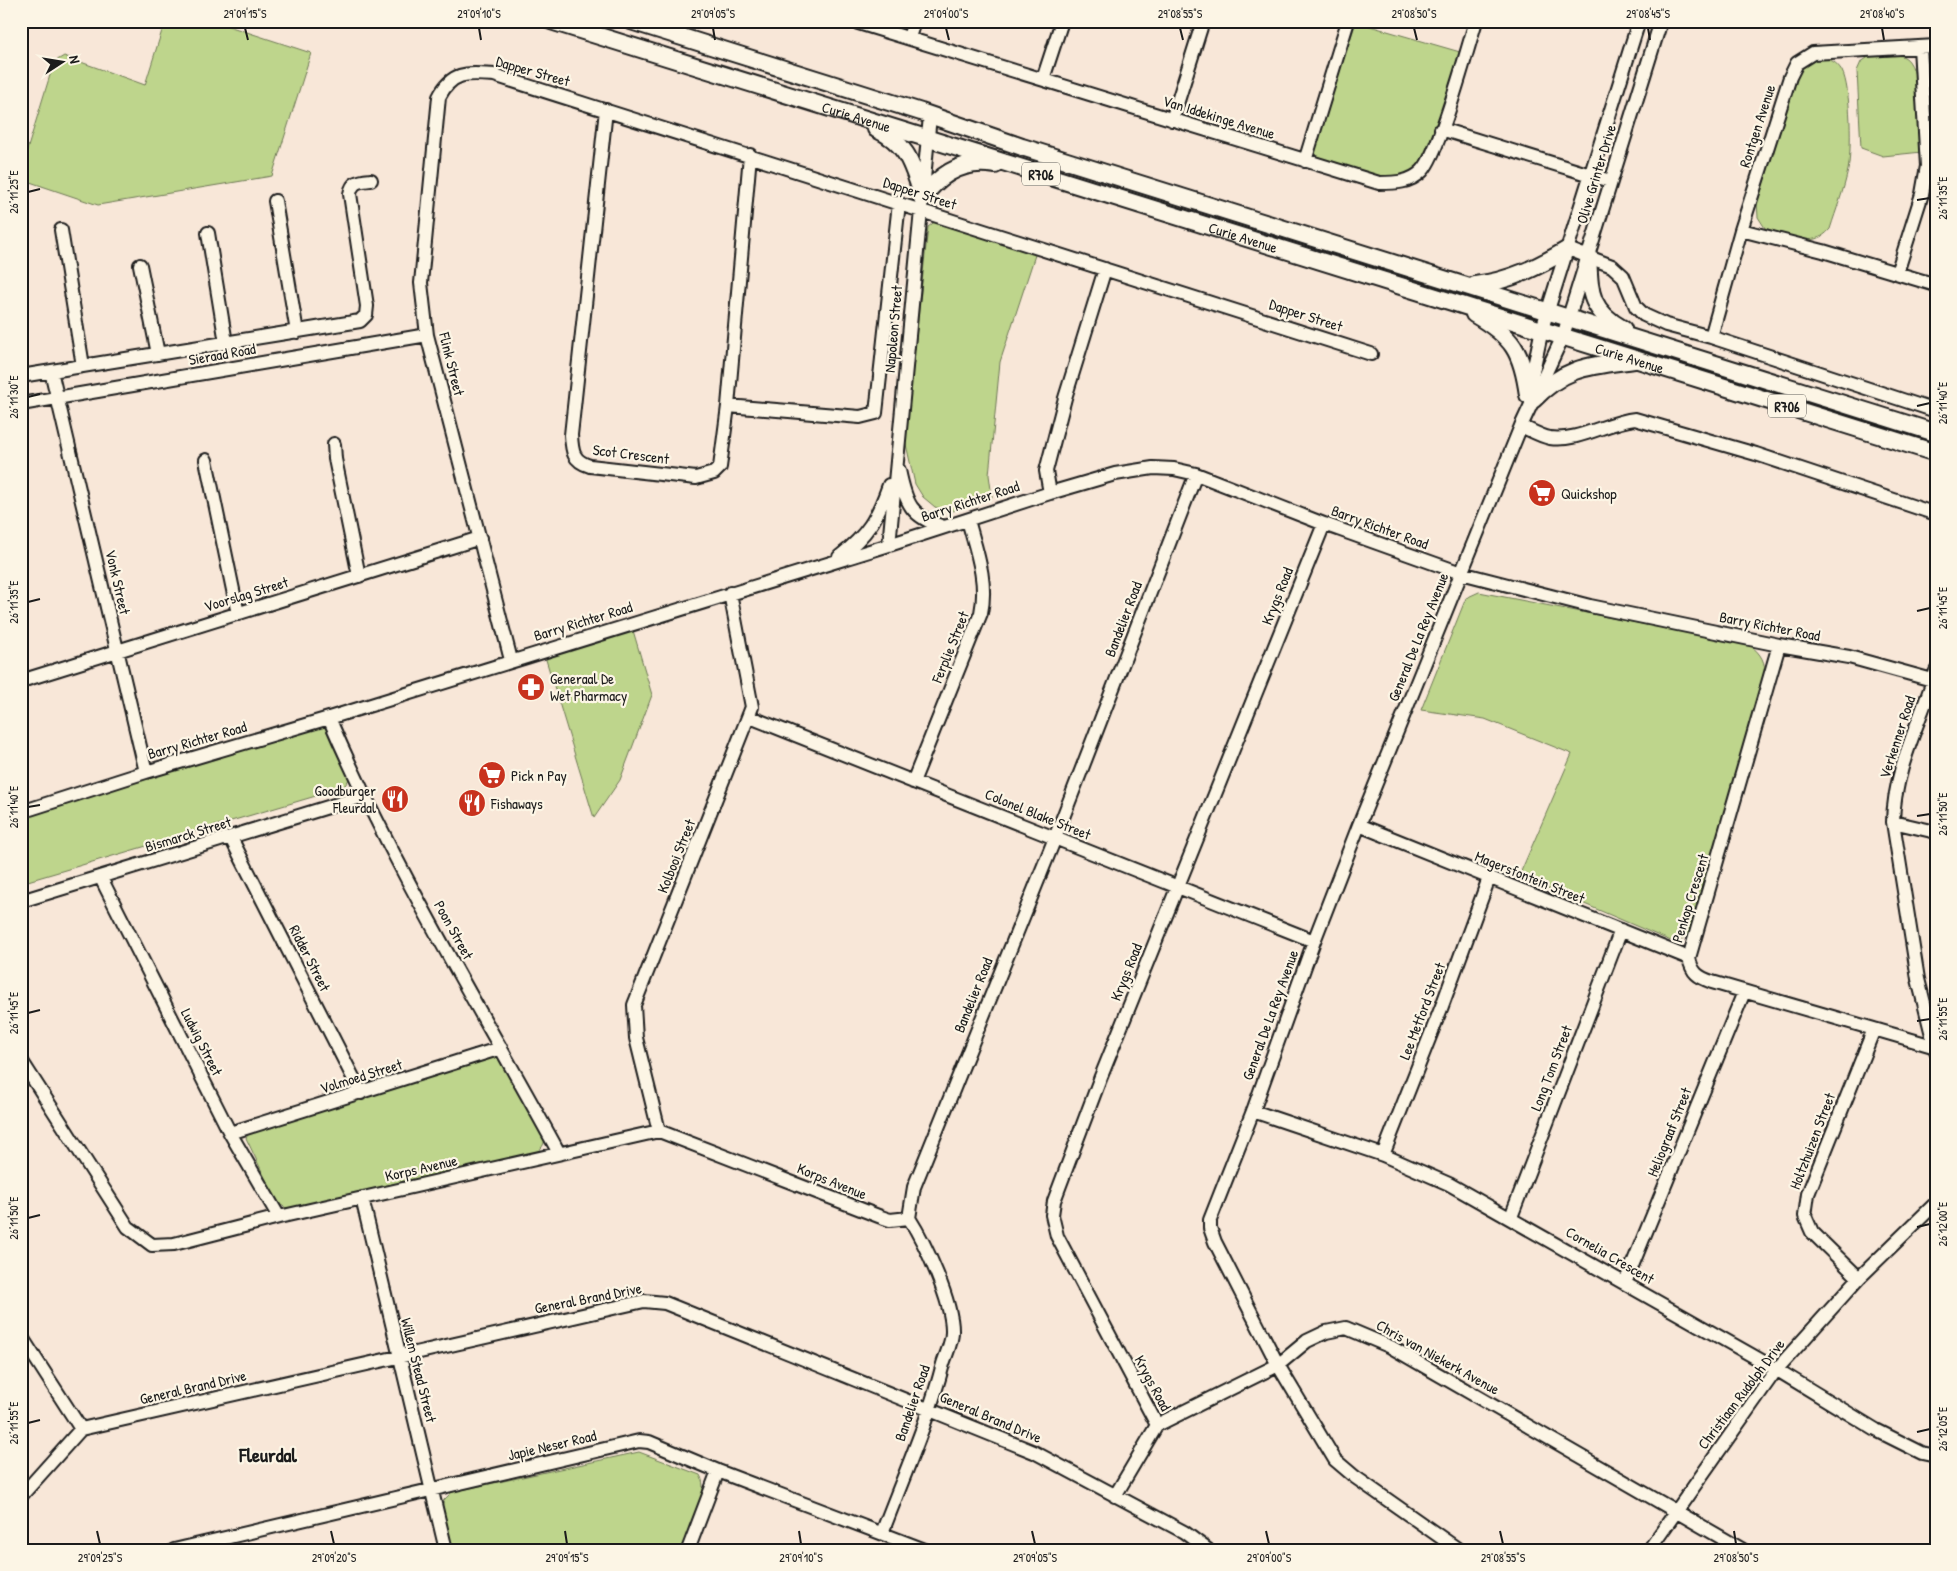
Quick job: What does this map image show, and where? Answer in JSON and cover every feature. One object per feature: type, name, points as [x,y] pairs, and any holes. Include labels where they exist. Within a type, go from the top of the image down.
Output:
[{"type":"main road","name":"Curie Avenue","points":[[551,21],[1936,453]]},
{"type":"main road","name":"Curie Avenue","points":[[631,21],[1022,147],[1936,433]]},
{"type":"main road","points":[[826,107],[884,133],[900,144],[910,160],[921,201]]},
{"type":"main road","points":[[921,201],[940,177],[956,168],[967,165],[990,164],[1037,172]]},
{"type":"main road","points":[[1468,286],[1495,283],[1520,274],[1568,249]]},
{"type":"main road","points":[[1588,255],[1591,294],[1599,310],[1610,321],[1642,340]]},
{"type":"main road","points":[[1453,302],[1493,326],[1510,341],[1518,353],[1525,371],[1530,398],[1556,379],[1580,368],[1638,359]]},
{"type":"street","name":"Van Iddekinge Avenue","points":[[852,21],[1379,183],[1405,181],[1424,169],[1441,129],[1476,21]]},
{"type":"street","points":[[909,38],[914,21]]},
{"type":"street","points":[[1043,79],[1062,21]]},
{"type":"street","points":[[1172,120],[1203,21]]},
{"type":"street","points":[[1305,161],[1348,21]]},
{"type":"street","name":"Olive Grinter Drive","points":[[1542,329],[1639,21]]},
{"type":"street","name":"Olive Grinter Drive","points":[[1563,336],[1661,21]]},
{"type":"street","name":"Rontgen Avenue","points":[[1711,337],[1741,230],[1790,77],[1798,63],[1813,53],[1936,46]]},
{"type":"street","points":[[1897,273],[1922,194],[1927,166],[1920,47]]},
{"type":"street","name":"Dapper Street","points":[[457,76],[470,73],[494,75],[899,203],[921,201],[1105,269],[1371,354]]},
{"type":"street","name":"Flink Street","points":[[457,76],[446,84],[439,97],[421,283],[427,335],[511,660]]},
{"type":"street","name":"Scot Crescent","points":[[606,110],[571,435],[574,458],[580,463],[590,466],[696,478],[714,473],[720,467],[728,406],[750,156]]},
{"type":"street","name":"Napoleon Street","points":[[889,545],[926,138],[930,116]]},
{"type":"street","points":[[1441,129],[1610,181]]},
{"type":"street","points":[[21,376],[360,321],[366,316],[367,306],[350,194],[353,184],[371,180]]},
{"type":"street","points":[[275,200],[297,332]]},
{"type":"street","name":"Napoleon Street","points":[[728,406],[860,417],[872,415],[878,409],[899,203]]},
{"type":"street","points":[[61,230],[83,366]]},
{"type":"street","points":[[1741,230],[1936,285]]},
{"type":"street","points":[[208,233],[226,343]]},
{"type":"street","points":[[1568,249],[1588,255],[1612,266],[1622,276],[1636,307],[1644,315],[1666,325],[1711,337],[1936,411]]},
{"type":"street","points":[[140,265],[158,354]]},
{"type":"street","points":[[1050,493],[1046,471],[1105,269]]},
{"type":"street","name":"General De La Rey Avenue","points":[[1458,1550],[1340,1465],[1329,1452],[1278,1365],[1215,1242],[1210,1228],[1212,1212],[1253,1111],[1314,941],[1359,825],[1521,426],[1530,398],[1542,329]]},
{"type":"street","name":"Sieraad Road","points":[[21,404],[427,335]]},
{"type":"street","name":"General De La Rey Avenue","points":[[1530,398],[1563,336]]},
{"type":"street","name":"Vonk Street","points":[[51,372],[146,772]]},
{"type":"street","points":[[1521,426],[1552,438],[1566,437],[1623,420],[1635,419],[1756,454],[1936,514]]},
{"type":"street","points":[[334,444],[335,459],[359,576]]},
{"type":"street","points":[[898,445],[900,472],[911,508],[924,521],[944,527]]},
{"type":"street","points":[[206,460],[238,614]]},
{"type":"street","points":[[833,561],[858,542],[871,526],[880,509],[896,467]]},
{"type":"street","name":"Barry Richter Road","points":[[21,812],[889,545],[1050,493],[1141,469],[1174,469],[1196,474],[1324,524],[1462,573],[1590,606],[1779,645],[1849,657],[1935,677]]},
{"type":"street","name":"Bandelier Road","points":[[882,1532],[930,1409],[951,1341],[952,1328],[938,1277],[923,1242],[909,1218],[914,1187],[1055,838],[1196,474]]},
{"type":"street","name":"Ferplie Street","points":[[913,782],[983,607],[983,581],[968,520]]},
{"type":"street","name":"Krygs Road","points":[[1157,1425],[1062,1246],[1052,1215],[1054,1201],[1100,1079],[1324,524]]},
{"type":"street","name":"Voorslag Street","points":[[21,681],[480,538]]},
{"type":"street","name":"Kolbooi Street","points":[[659,1131],[636,1038],[634,1005],[750,717],[752,700],[730,593]]},
{"type":"street","name":"Penkop Crescent","points":[[1779,645],[1689,958],[1691,970],[1698,977],[1744,992],[1935,1048]]},
{"type":"street","name":"Verkenner Road","points":[[1935,677],[1901,770],[1893,808],[1893,822],[1918,979],[1935,1048]]},
{"type":"street","name":"Colonel Blake Street","points":[[750,717],[1314,941]]},
{"type":"street","name":"Poon Street","points":[[329,718],[364,796],[560,1154]]},
{"type":"street","name":"Bismarck Street","points":[[21,901],[364,796]]},
{"type":"street","points":[[1893,822],[1936,832]]},
{"type":"street","name":"Magersfontein Street","points":[[1359,825],[1689,958]]},
{"type":"street","name":"Ridder Street","points":[[231,838],[361,1094]]},
{"type":"street","name":"Ludwig Street","points":[[100,878],[230,1133],[279,1217]]},
{"type":"street","name":"Lee Metford Street","points":[[1383,1155],[1442,1006],[1489,878]]},
{"type":"street","name":"Long Tom Street","points":[[1511,1217],[1621,930]]},
{"type":"street","name":"Heliograaf Street","points":[[1625,1283],[1744,992]]},
{"type":"street","name":"Holtzhuizen Street","points":[[1859,1278],[1812,1232],[1807,1224],[1804,1209],[1874,1029]]},
{"type":"street","name":"Volmoed Street","points":[[230,1133],[361,1094],[501,1048]]},
{"type":"street","name":"Korps Avenue","points":[[21,1060],[128,1227],[143,1241],[161,1246],[279,1217],[659,1131],[881,1217],[890,1220],[909,1218]]},
{"type":"street","name":"Cornelia Crescent","points":[[1253,1111],[1383,1155],[1450,1184],[1511,1217],[1776,1370],[1876,1430],[1922,1453],[1936,1456]]},
{"type":"street","name":"Willem Stead Street","points":[[362,1198],[446,1550]]},
{"type":"street","name":"Christiaan Rudolph Drive","points":[[1649,1550],[1776,1370],[1859,1278],[1936,1204]]},
{"type":"street","name":"General Brand Drive","points":[[81,1429],[644,1301],[665,1303],[1034,1452],[1184,1532],[1208,1550]]},
{"type":"street","name":"Chris van Niekerk Avenue","points":[[1157,1425],[1278,1365],[1307,1341],[1326,1332],[1343,1328],[1356,1330],[1392,1347],[1743,1550]]},
{"type":"street","points":[[21,1336],[81,1429],[21,1496]]},
{"type":"street","points":[[1115,1496],[1157,1425]]},
{"type":"street","name":"Japie Neser Road","points":[[174,1550],[639,1441],[649,1442],[718,1471],[925,1550]]},
{"type":"street","points":[[688,1550],[718,1471]]},
{"type":"green space","points":[[165,21],[213,21],[311,53],[272,176],[98,205],[21,179],[21,170],[54,62],[64,56],[145,85]]},
{"type":"green space","points":[[1356,22],[1460,52],[1428,154],[1416,171],[1402,178],[1379,178],[1353,172],[1321,161],[1315,154],[1316,142]]},
{"type":"green space","points":[[1898,55],[1909,61],[1917,84],[1922,152],[1883,156],[1861,148],[1857,71],[1861,62],[1870,56]]},
{"type":"green space","points":[[1821,58],[1836,63],[1845,79],[1850,120],[1849,161],[1844,185],[1830,229],[1816,239],[1808,240],[1791,237],[1765,228],[1758,217],[1757,203],[1797,76],[1806,64]]},
{"type":"green space","points":[[937,220],[1036,252],[1000,362],[989,475],[992,497],[950,512],[935,507],[923,497],[915,484],[905,440],[928,227]]},
{"type":"green space","points":[[1479,592],[1750,645],[1762,659],[1765,676],[1690,932],[1681,940],[1671,941],[1519,876],[1572,754],[1485,719],[1421,710],[1466,598]]},
{"type":"green space","points":[[632,627],[652,695],[620,780],[594,818],[544,653]]},
{"type":"green space","points":[[323,725],[329,730],[350,778],[343,788],[21,883],[21,810]]},
{"type":"green space","points":[[494,1055],[502,1059],[545,1135],[544,1144],[536,1152],[290,1210],[277,1203],[246,1138],[251,1129]]},
{"type":"green space","points":[[639,1452],[700,1475],[703,1483],[701,1502],[680,1550],[453,1550],[442,1507],[444,1500],[452,1492]]},
{"type":"place","name":"Quickshop","points":[[1542,493]]},
{"type":"place","name":"Generaal De Wet Pharmacy","points":[[531,687]]},
{"type":"place","name":"Pick n Pay","points":[[492,775]]},
{"type":"place","name":"Goodburger Fleurdal","points":[[395,799]]},
{"type":"place","name":"Fishaways","points":[[472,803]]},
{"type":"district","name":"Fleurdal","points":[[268,1454]]}]
